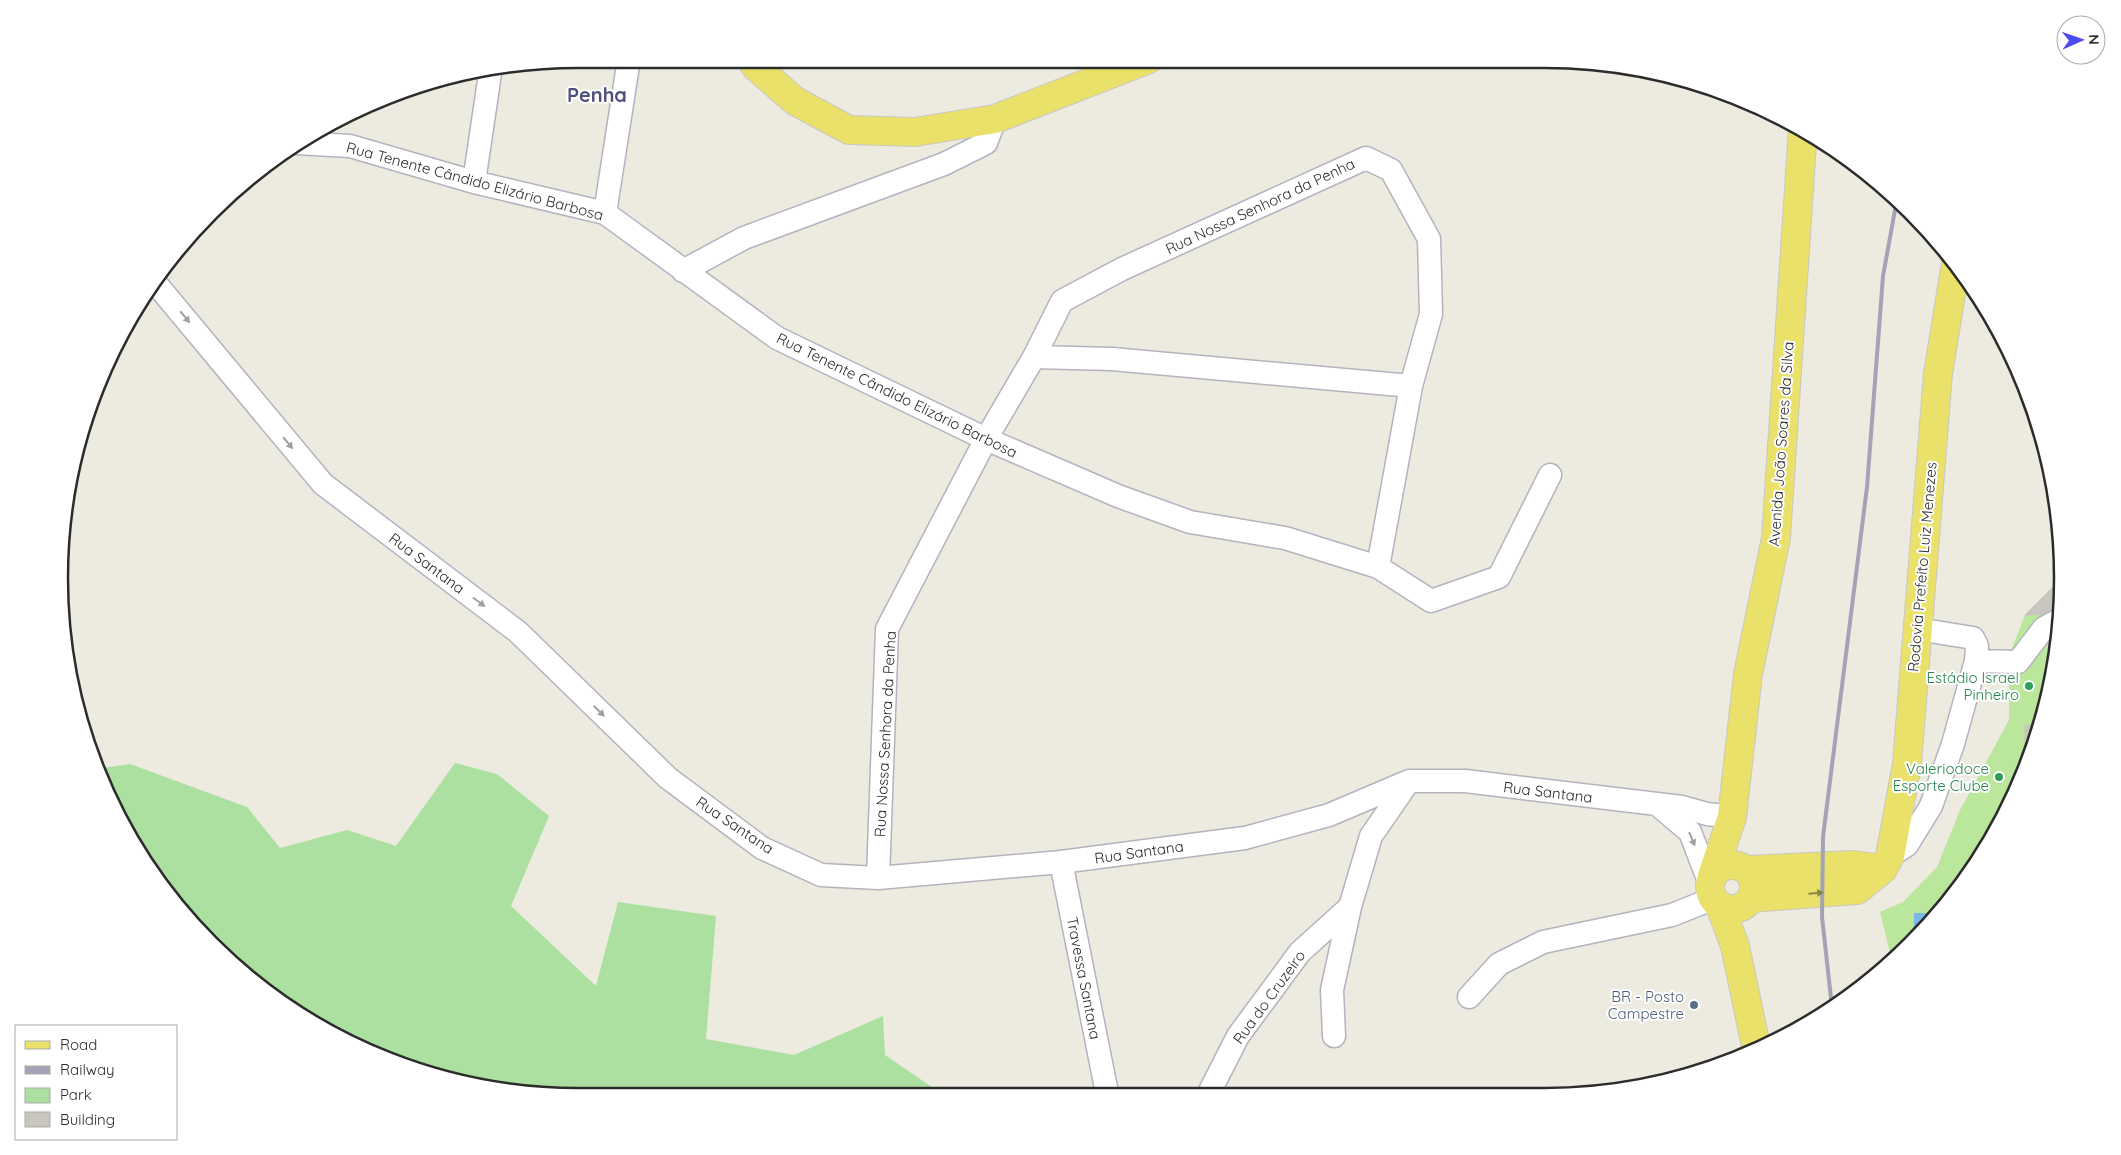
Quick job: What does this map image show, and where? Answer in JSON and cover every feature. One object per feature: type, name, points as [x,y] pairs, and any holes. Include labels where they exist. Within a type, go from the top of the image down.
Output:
[{"type":"main road","points":[[757,68],[795,102],[849,130],[915,132],[995,119],[1126,68]]},
{"type":"main road","name":"Avenida João Soares da Silva","points":[[1732,817],[1742,868],[1754,884],[1725,895],[1732,817],[1748,674],[1776,538],[1802,138]]},
{"type":"main road","name":"Rodovia Prefeito Luiz Menezes","points":[[1887,862],[1906,764],[1938,374],[1954,275]]},
{"type":"main road","points":[[1755,1042],[1725,895],[1723,867],[1853,865],[1887,862]]},
{"type":"main road","points":[[1725,895],[1857,890],[1887,862]]},
{"type":"street","points":[[605,213],[628,68]]},
{"type":"street","points":[[474,182],[490,75]]},
{"type":"street","points":[[683,271],[744,238],[944,164],[986,143],[995,119]]},
{"type":"street","name":"Rua Tenente Cândido Elizário Barbosa","points":[[309,144],[350,146],[474,182],[605,213],[777,338],[986,439],[1118,496],[1190,522],[1284,538],[1378,567],[1431,601],[1499,578],[1550,475]]},
{"type":"street","name":"Rua Nossa Senhora da Penha","points":[[878,878],[887,629],[986,439],[1034,356],[1062,301],[1122,269],[1366,158],[1391,170],[1429,239],[1431,314],[1412,386],[1378,567]]},
{"type":"street","name":"Rua Santana","points":[[158,287],[323,484],[518,632],[668,778],[762,848],[821,875],[878,878],[1061,862],[1246,838],[1329,815],[1409,781],[1465,781],[1658,806],[1682,807],[1707,814],[1732,817]]},
{"type":"street","points":[[1034,356],[1112,359],[1412,386]]},
{"type":"street","points":[[1976,661],[2018,662],[2044,628],[2051,624]]},
{"type":"street","points":[[1887,862],[1908,845],[1931,806],[1954,744],[1976,661],[1977,646],[1973,638],[1917,629]]},
{"type":"street","points":[[1334,1036],[1332,990],[1350,907],[1371,836],[1409,781]]},
{"type":"street","points":[[1469,996],[1498,964],[1543,942],[1672,915],[1725,895],[1690,832],[1658,806]]},
{"type":"street","name":"Travessa Santana","points":[[1061,862],[1106,1088]]},
{"type":"street","name":"Rua do Cruzeiro","points":[[1212,1088],[1238,1036],[1300,952],[1350,907]]},
{"type":"green space","name":"Valeriodoce Esporte Clube","points":[[2053,587],[2049,644],[2044,677],[2036,709],[2015,773],[2001,803],[1968,861],[1927,914],[1890,952],[1880,912],[1903,902],[1937,867],[1960,810],[2009,720],[2010,653],[2025,615]]},
{"type":"green space","points":[[455,763],[497,774],[549,816],[511,906],[596,986],[618,902],[716,916],[706,1039],[794,1055],[883,1016],[885,1055],[933,1088],[578,1088],[544,1086],[478,1078],[446,1070],[382,1049],[322,1019],[294,1002],[241,961],[217,938],[194,914],[153,861],[120,803],[104,768],[130,764],[247,807],[280,848],[347,830],[396,846]]},
{"type":"water","points":[[1914,913],[1928,913],[1927,914],[1914,928]]},
{"type":"building","points":[[2053,587],[2052,614],[2025,615]]},
{"type":"building","points":[[2025,725],[2031,725],[2026,741],[2025,744]]},
{"type":"railway","points":[[1831,999],[1822,917],[1823,837],[1867,487],[1883,276],[1895,209]]},
{"type":"place","name":"Estádio Israel Pinheiro","points":[[2029,686]]},
{"type":"place","name":"Valeriodoce Esporte Clube","points":[[1999,777]]},
{"type":"place","name":"BR - Posto Campestre","points":[[1694,1005]]},
{"type":"district","name":"Penha","points":[[597,94]]}]
